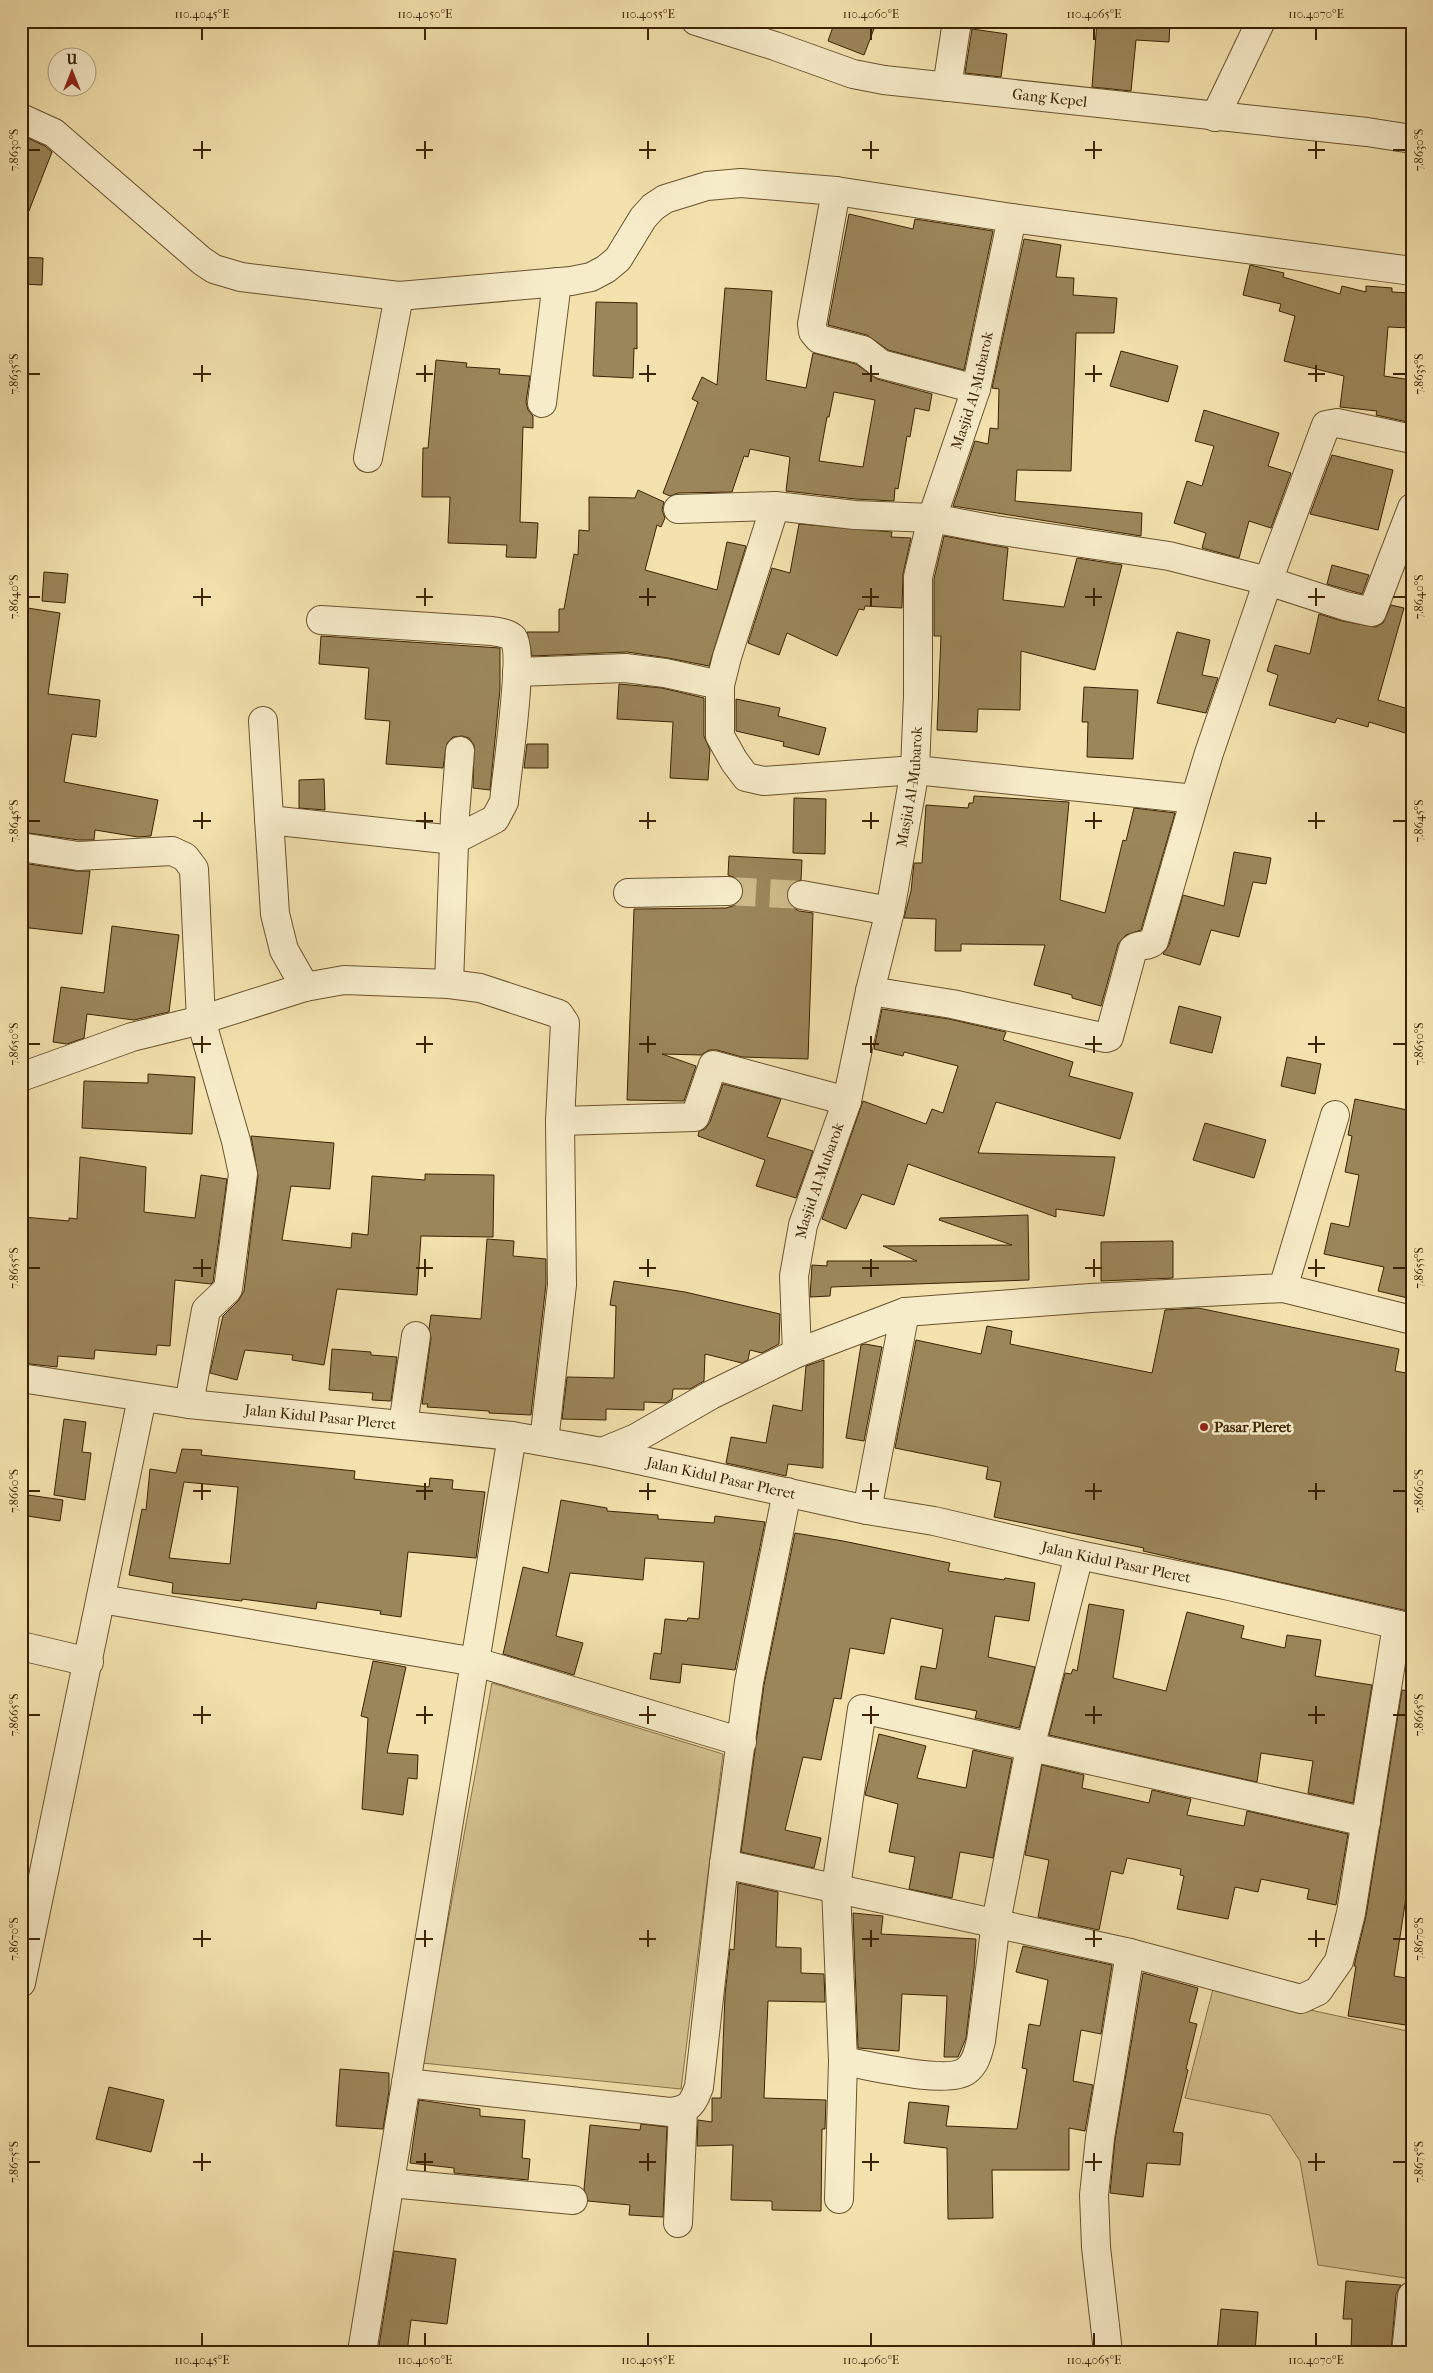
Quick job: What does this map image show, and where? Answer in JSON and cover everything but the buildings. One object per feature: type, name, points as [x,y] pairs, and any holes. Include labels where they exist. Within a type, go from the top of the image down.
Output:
[{"type":"street","name":"Gang Kepel","points":[[696,21],[774,34],[853,74],[884,80],[1367,132],[1412,139]]},
{"type":"street","points":[[947,87],[958,21]]},
{"type":"street","points":[[1215,117],[1261,21]]},
{"type":"street","points":[[21,118],[54,134],[202,261],[214,268],[242,277],[399,296],[557,282],[592,276],[606,269],[618,259],[643,218],[654,207],[680,193],[707,186],[741,183],[836,191],[1012,218],[1412,271]]},
{"type":"street","points":[[836,191],[812,324],[813,332],[819,339],[863,350],[881,364],[976,389]]},
{"type":"street","name":"Masjid Al-Mubarok","points":[[797,1353],[794,1276],[803,1225],[846,1101],[890,911],[915,770],[918,696],[918,577],[932,518],[976,389],[1012,218]]},
{"type":"street","points":[[542,403],[557,282]]},
{"type":"street","points":[[368,458],[399,296]]},
{"type":"street","points":[[870,991],[952,1004],[1106,1038],[1109,1037],[1133,949],[1154,942],[1209,753],[1268,581],[1326,425],[1336,423],[1412,439]]},
{"type":"street","points":[[775,506],[727,657],[720,685],[720,736],[734,761],[746,777],[764,781],[915,770],[1195,799]]},
{"type":"street","points":[[678,509],[775,506],[854,515],[932,518],[994,530],[1169,556],[1268,581],[1345,606],[1372,612],[1412,508]]},
{"type":"street","points":[[269,820],[454,840],[495,819],[504,802],[518,672],[516,645],[513,638],[506,634],[492,631],[321,620]]},
{"type":"street","points":[[518,672],[625,668],[665,673],[720,685]]},
{"type":"street","points":[[263,721],[275,914],[284,950],[305,987]]},
{"type":"street","points":[[449,984],[454,840],[460,751]]},
{"type":"street","points":[[21,848],[78,856],[172,851],[185,856],[194,870],[201,1020],[236,1141],[243,1174],[228,1289],[206,1310],[189,1404]]},
{"type":"street","points":[[628,893],[728,891]]},
{"type":"street","points":[[802,894],[890,911]]},
{"type":"street","points":[[21,1077],[132,1037],[201,1020],[305,987],[344,980],[449,984],[480,988],[559,1014],[565,1023],[560,1121],[562,1285],[544,1441]]},
{"type":"street","points":[[560,1121],[695,1117],[713,1065],[846,1101]]},
{"type":"street","points":[[1284,1288],[1335,1114]]},
{"type":"street","points":[[602,1452],[636,1438],[710,1395],[797,1353],[905,1312],[1091,1298],[1284,1288],[1412,1320]]},
{"type":"street","points":[[867,1510],[905,1312]]},
{"type":"street","points":[[403,1425],[416,1336]]},
{"type":"street","name":"Jalan Kidul Pasar Pleret","points":[[21,1378],[189,1404],[512,1436],[544,1441],[867,1510],[934,1521],[1079,1555],[1225,1585],[1404,1626]]},
{"type":"street","points":[[21,1983],[102,1599],[142,1398]]},
{"type":"street","points":[[362,2352],[512,1436]]},
{"type":"street","points":[[406,2083],[670,2112],[683,2110],[693,2103],[699,2087],[724,1864],[749,1682],[787,1492]]},
{"type":"street","points":[[843,2061],[938,2077],[966,2071],[976,2059],[981,2040],[996,1922],[1030,1748],[1079,1555]]},
{"type":"street","points":[[102,1599],[476,1662],[742,1742]]},
{"type":"street","points":[[724,1864],[996,1922],[1130,1953],[1301,1999],[1318,1991],[1339,1960],[1351,1913],[1366,1822],[1404,1626]]},
{"type":"street","points":[[21,1646],[88,1662]]},
{"type":"street","points":[[839,2199],[843,2061],[836,1887],[862,1709],[1366,1822]]},
{"type":"street","points":[[1108,2352],[1096,2247],[1094,2195],[1100,2138],[1130,1953]]},
{"type":"street","points":[[678,2223],[683,2110]]},
{"type":"street","points":[[390,2183],[573,2200]]},
{"type":"street","points":[[1406,2352],[1412,2296]]},
{"type":"shaded area","points":[[492,1683],[723,1754],[681,2089],[422,2063]]},
{"type":"shaded area","points":[[1213,1989],[1412,2032],[1412,2279],[1318,2265],[1300,2161],[1270,2115],[1185,2098]]},
{"type":"tunnel","points":[[728,891],[802,895]]},
{"type":"place","name":"Pasar Pleret","points":[[1204,1427]]}]
